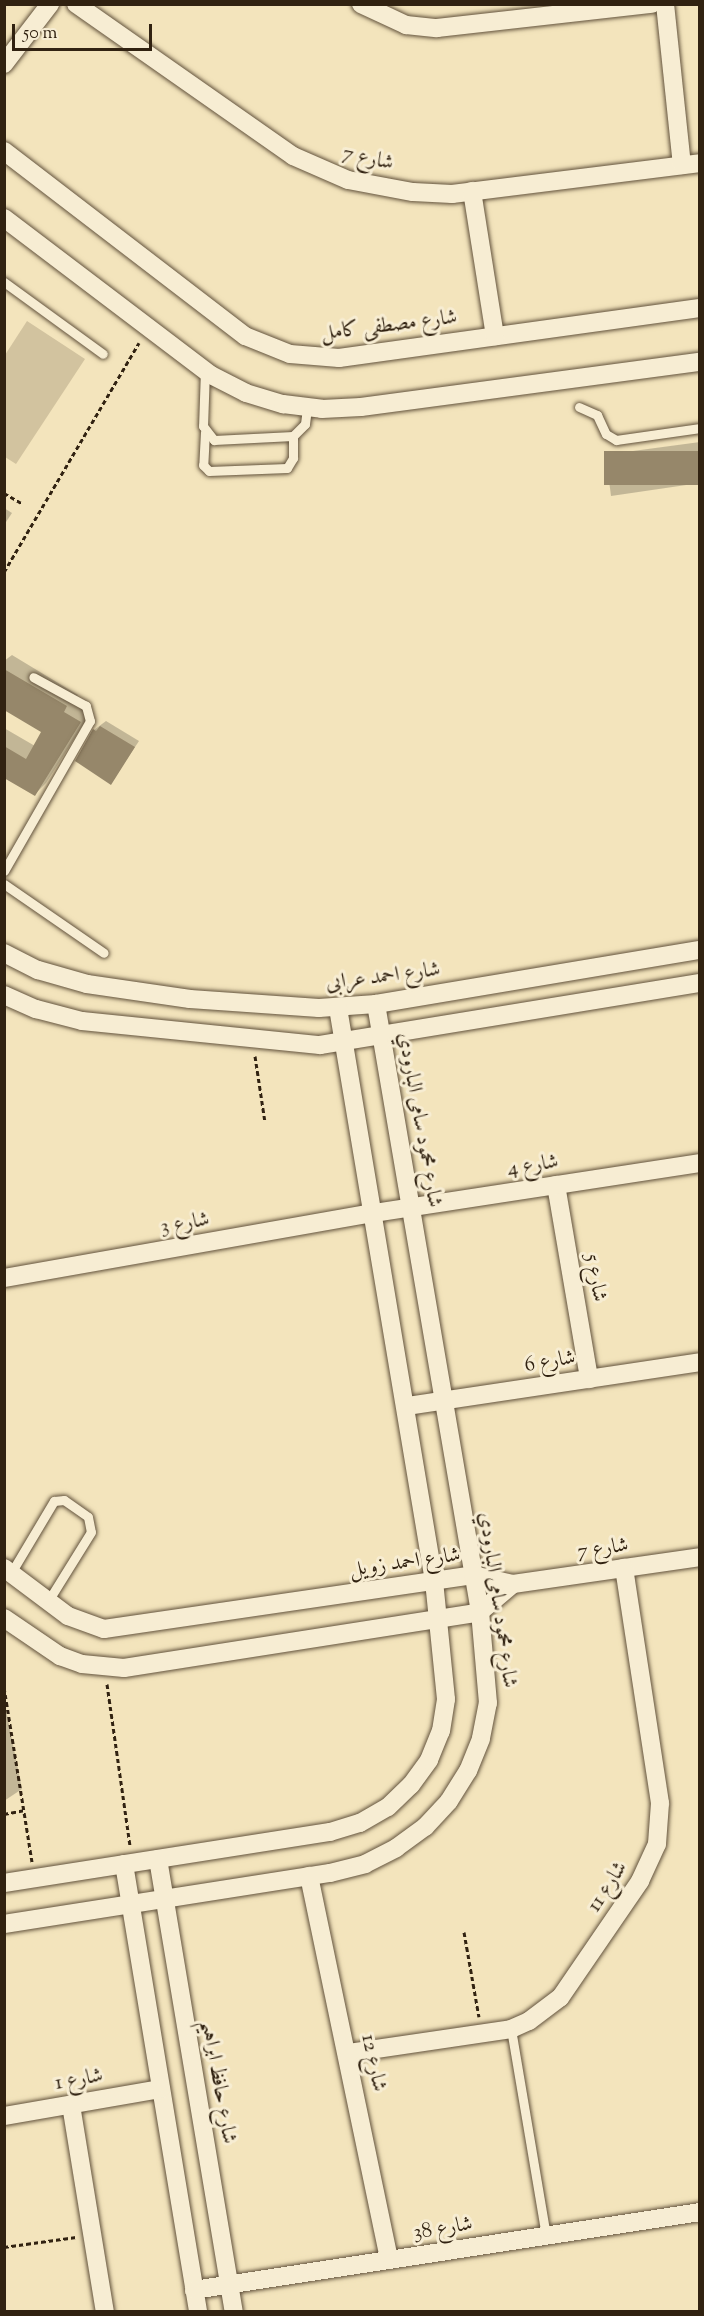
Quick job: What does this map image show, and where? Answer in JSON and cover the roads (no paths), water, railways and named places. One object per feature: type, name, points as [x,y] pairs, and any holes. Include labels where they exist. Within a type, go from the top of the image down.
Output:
[{"type":"street","points":[[4,64],[50,4]]},
{"type":"street","name":"شارع 7","points":[[76,4],[310,166],[348,180],[413,192],[472,191],[691,164]]},
{"type":"street","points":[[361,4],[406,25],[436,28],[534,12],[652,4]]},
{"type":"street","points":[[665,4],[691,164]]},
{"type":"street","name":"شارع مصطفى كامل","points":[[4,151],[225,321],[267,347],[290,354],[339,358],[699,308]]},
{"type":"street","points":[[472,191],[495,336]]},
{"type":"street","points":[[4,218],[205,370],[246,393],[307,407],[361,407],[699,362]]},
{"type":"street","name":"شارع احمد عرابى","points":[[4,953],[39,970],[87,984],[190,999],[338,1008],[376,1004],[699,950]]},
{"type":"street","points":[[4,995],[36,1009],[82,1021],[304,1045],[344,1042],[699,982]]},
{"type":"street","name":"شارع محمود سامى البارودي","points":[[4,1924],[309,1876],[365,1864],[396,1848],[425,1827],[449,1801],[468,1771],[481,1738],[488,1703],[480,1612],[376,1004]]},
{"type":"street","points":[[4,1883],[330,1832],[360,1823],[388,1807],[411,1785],[429,1760],[441,1731],[446,1699],[434,1581],[407,1406],[338,1008]]},
{"type":"street","name":"شارع 4","points":[[374,1213],[699,1163]]},
{"type":"street","name":"شارع 5","points":[[556,1185],[589,1378]]},
{"type":"street","name":"شارع 3","points":[[4,1278],[374,1213]]},
{"type":"street","name":"شارع 6","points":[[407,1406],[699,1362]]},
{"type":"street","name":"شارع 7","points":[[513,1584],[699,1557]]},
{"type":"street","name":"شارع 11","points":[[349,2053],[511,2029],[545,2011],[571,1983],[640,1881],[657,1844],[660,1803],[624,1568]]},
{"type":"street","name":"شارع احمد زويل","points":[[8,1570],[79,1623],[104,1629],[473,1575],[513,1584]]},
{"type":"street","points":[[4,1618],[60,1656],[106,1668],[480,1612],[513,1584]]},
{"type":"street","name":"شارع حافظ ابراهيم","points":[[158,1859],[234,2312]]},
{"type":"street","points":[[128,1864],[131,1904],[198,2312]]},
{"type":"street","name":"شارع 12","points":[[309,1876],[349,2053],[389,2260]]},
{"type":"street","name":"شارع 1","points":[[4,2116],[161,2089]]},
{"type":"street","points":[[71,2105],[105,2312]]},
{"type":"street","name":"شارع 38","points":[[194,2290],[699,2212]]},
{"type":"lane","points":[[4,282],[103,354]]},
{"type":"lane","points":[[205,370],[203,465],[209,471],[287,468],[293,461],[293,436]]},
{"type":"lane","points":[[205,432],[214,440],[293,436],[305,424],[307,407]]},
{"type":"lane","points":[[579,407],[597,415],[606,434],[616,440],[699,428]]},
{"type":"lane","points":[[4,871],[90,721],[86,706],[33,677]]},
{"type":"lane","points":[[4,884],[104,953]]},
{"type":"lane","points":[[8,1570],[54,1501],[64,1500],[88,1516],[91,1532],[48,1601]]},
{"type":"lane","points":[[511,2029],[546,2235]]}]
